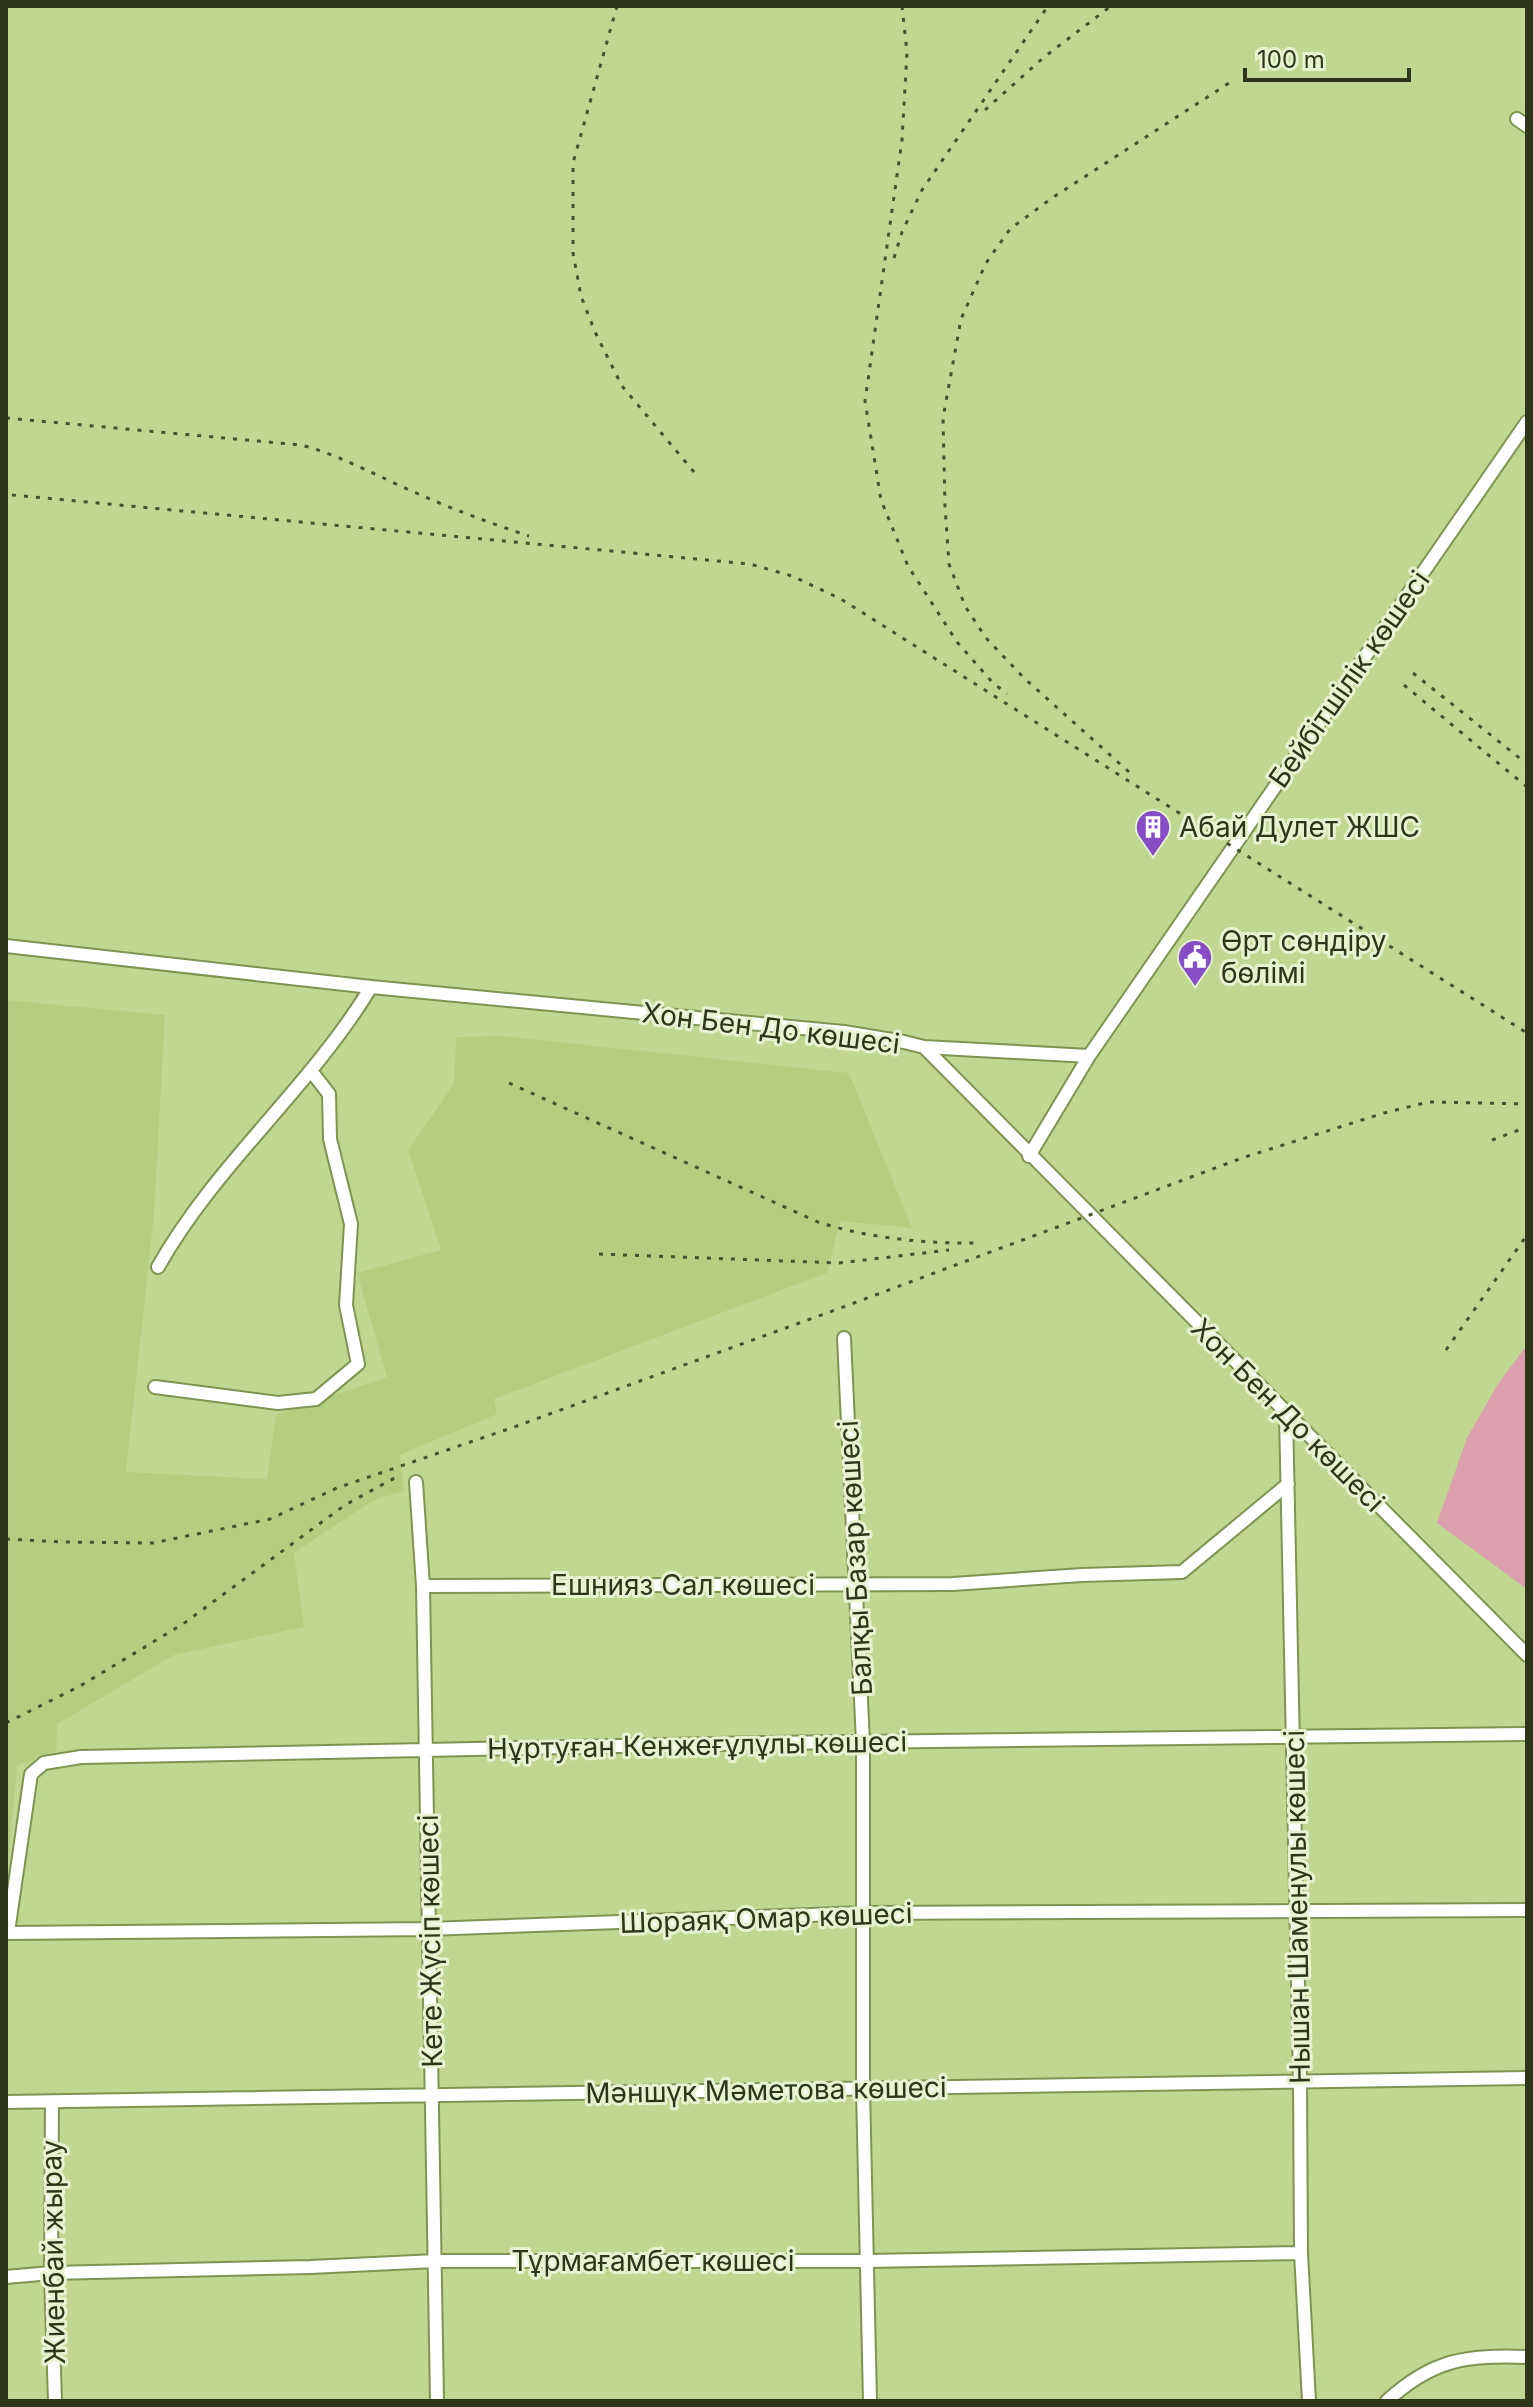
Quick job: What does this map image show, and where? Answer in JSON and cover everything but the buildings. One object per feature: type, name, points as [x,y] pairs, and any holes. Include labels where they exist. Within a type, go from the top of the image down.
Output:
[{"type":"street","name":"Бейбітшілік көшесі","points":[[1029,1156],[1089,1056],[1520,442],[1527,422]]},
{"type":"street","name":"Хон Бен До көшесі","points":[[6,946],[371,987],[844,1032],[924,1047],[1286,1413],[1522,1642],[1527,1655]]},
{"type":"street","points":[[158,1267],[177,1233],[311,1071],[354,1016],[371,987]]},
{"type":"street","points":[[924,1047],[1089,1056]]},
{"type":"street","points":[[155,1387],[278,1403],[316,1399],[358,1364],[346,1305],[351,1224],[330,1139],[329,1094],[311,1071]]},
{"type":"street","name":"Балқы Базар көшесі","points":[[844,1338],[863,1742],[863,2089],[870,2401]]},
{"type":"street","name":"Нышан Шаменулы көшесі","points":[[1286,1413],[1301,2253],[1309,2401]]},
{"type":"street","name":"Кете Жүсіп көшесі","points":[[416,1482],[423,1586],[427,1748],[437,2401]]},
{"type":"street","name":"Ешнияз Сал көшесі","points":[[423,1586],[953,1584],[1182,1572],[1288,1484]]},
{"type":"street","name":"Нұртуған Кенжеғұлұлы көшесі","points":[[7,1932],[31,1774],[44,1763],[81,1757],[427,1748],[1527,1734]]},
{"type":"street","name":"Шораяқ Омар көшесі","points":[[7,1932],[428,1929],[864,1913],[1527,1910]]},
{"type":"street","name":"Мәншүк Мәметова көшесі","points":[[6,2102],[1527,2078]]},
{"type":"street","name":"Жиенбай жырау","points":[[52,2102],[51,2273],[55,2401]]},
{"type":"street","name":"Тұрмағамбет көшесі","points":[[6,2277],[436,2261],[867,2261],[1301,2253]]},
{"type":"street","points":[[1387,2401],[1427,2371],[1456,2360],[1487,2355],[1527,2357]]},
{"type":"shaded area","points":[[6,1000],[165,1015],[154,1214],[126,1472],[267,1479],[276,1415],[387,1377],[357,1273],[441,1250],[408,1150],[454,1084],[456,1037],[504,1036],[849,1073],[912,1228],[840,1221],[827,1273],[494,1399],[497,1414],[400,1455],[404,1491],[374,1500],[294,1553],[304,1627],[174,1655],[57,1724],[56,1751],[17,1766],[6,1885]]},
{"type":"shaded area","points":[[1527,1345],[1527,1589],[1437,1523],[1467,1438],[1498,1384]]},
{"type":"railway","points":[[617,6],[573,163],[573,253],[581,296],[622,386],[694,472]]},
{"type":"railway","points":[[902,6],[907,52],[902,140],[865,401],[881,500],[908,566],[957,642],[992,682],[1007,694]]},
{"type":"railway","points":[[894,258],[902,232],[922,190],[1048,6]]},
{"type":"railway","points":[[985,110],[1043,58],[1111,6]]},
{"type":"railway","points":[[1129,772],[1024,678],[986,638],[965,606],[949,564],[943,418],[961,319],[986,263],[1010,229],[1052,198],[1229,83]]},
{"type":"railway","points":[[6,418],[301,445],[344,460],[457,510],[529,536]]},
{"type":"railway","points":[[12,495],[750,564],[792,576],[841,599],[1527,1033]]},
{"type":"railway","points":[[1413,673],[1527,764]]},
{"type":"railway","points":[[1404,685],[1527,787]]},
{"type":"railway","points":[[509,1083],[818,1222],[898,1239],[980,1243]]},
{"type":"railway","points":[[6,1539],[153,1543],[270,1519],[337,1488],[846,1306],[1242,1158],[1428,1102],[1527,1104]]},
{"type":"railway","points":[[1492,1140],[1527,1127]]},
{"type":"railway","points":[[1446,1350],[1527,1235]]},
{"type":"railway","points":[[599,1254],[839,1263],[949,1250]]},
{"type":"railway","points":[[6,1723],[80,1686],[183,1624],[345,1505],[400,1475]]},
{"type":"place","name":"Абай Дулет ЖШС","points":[[1153,858]]},
{"type":"place","name":"Өрт сөндіру бөлімі","points":[[1195,988]]}]
